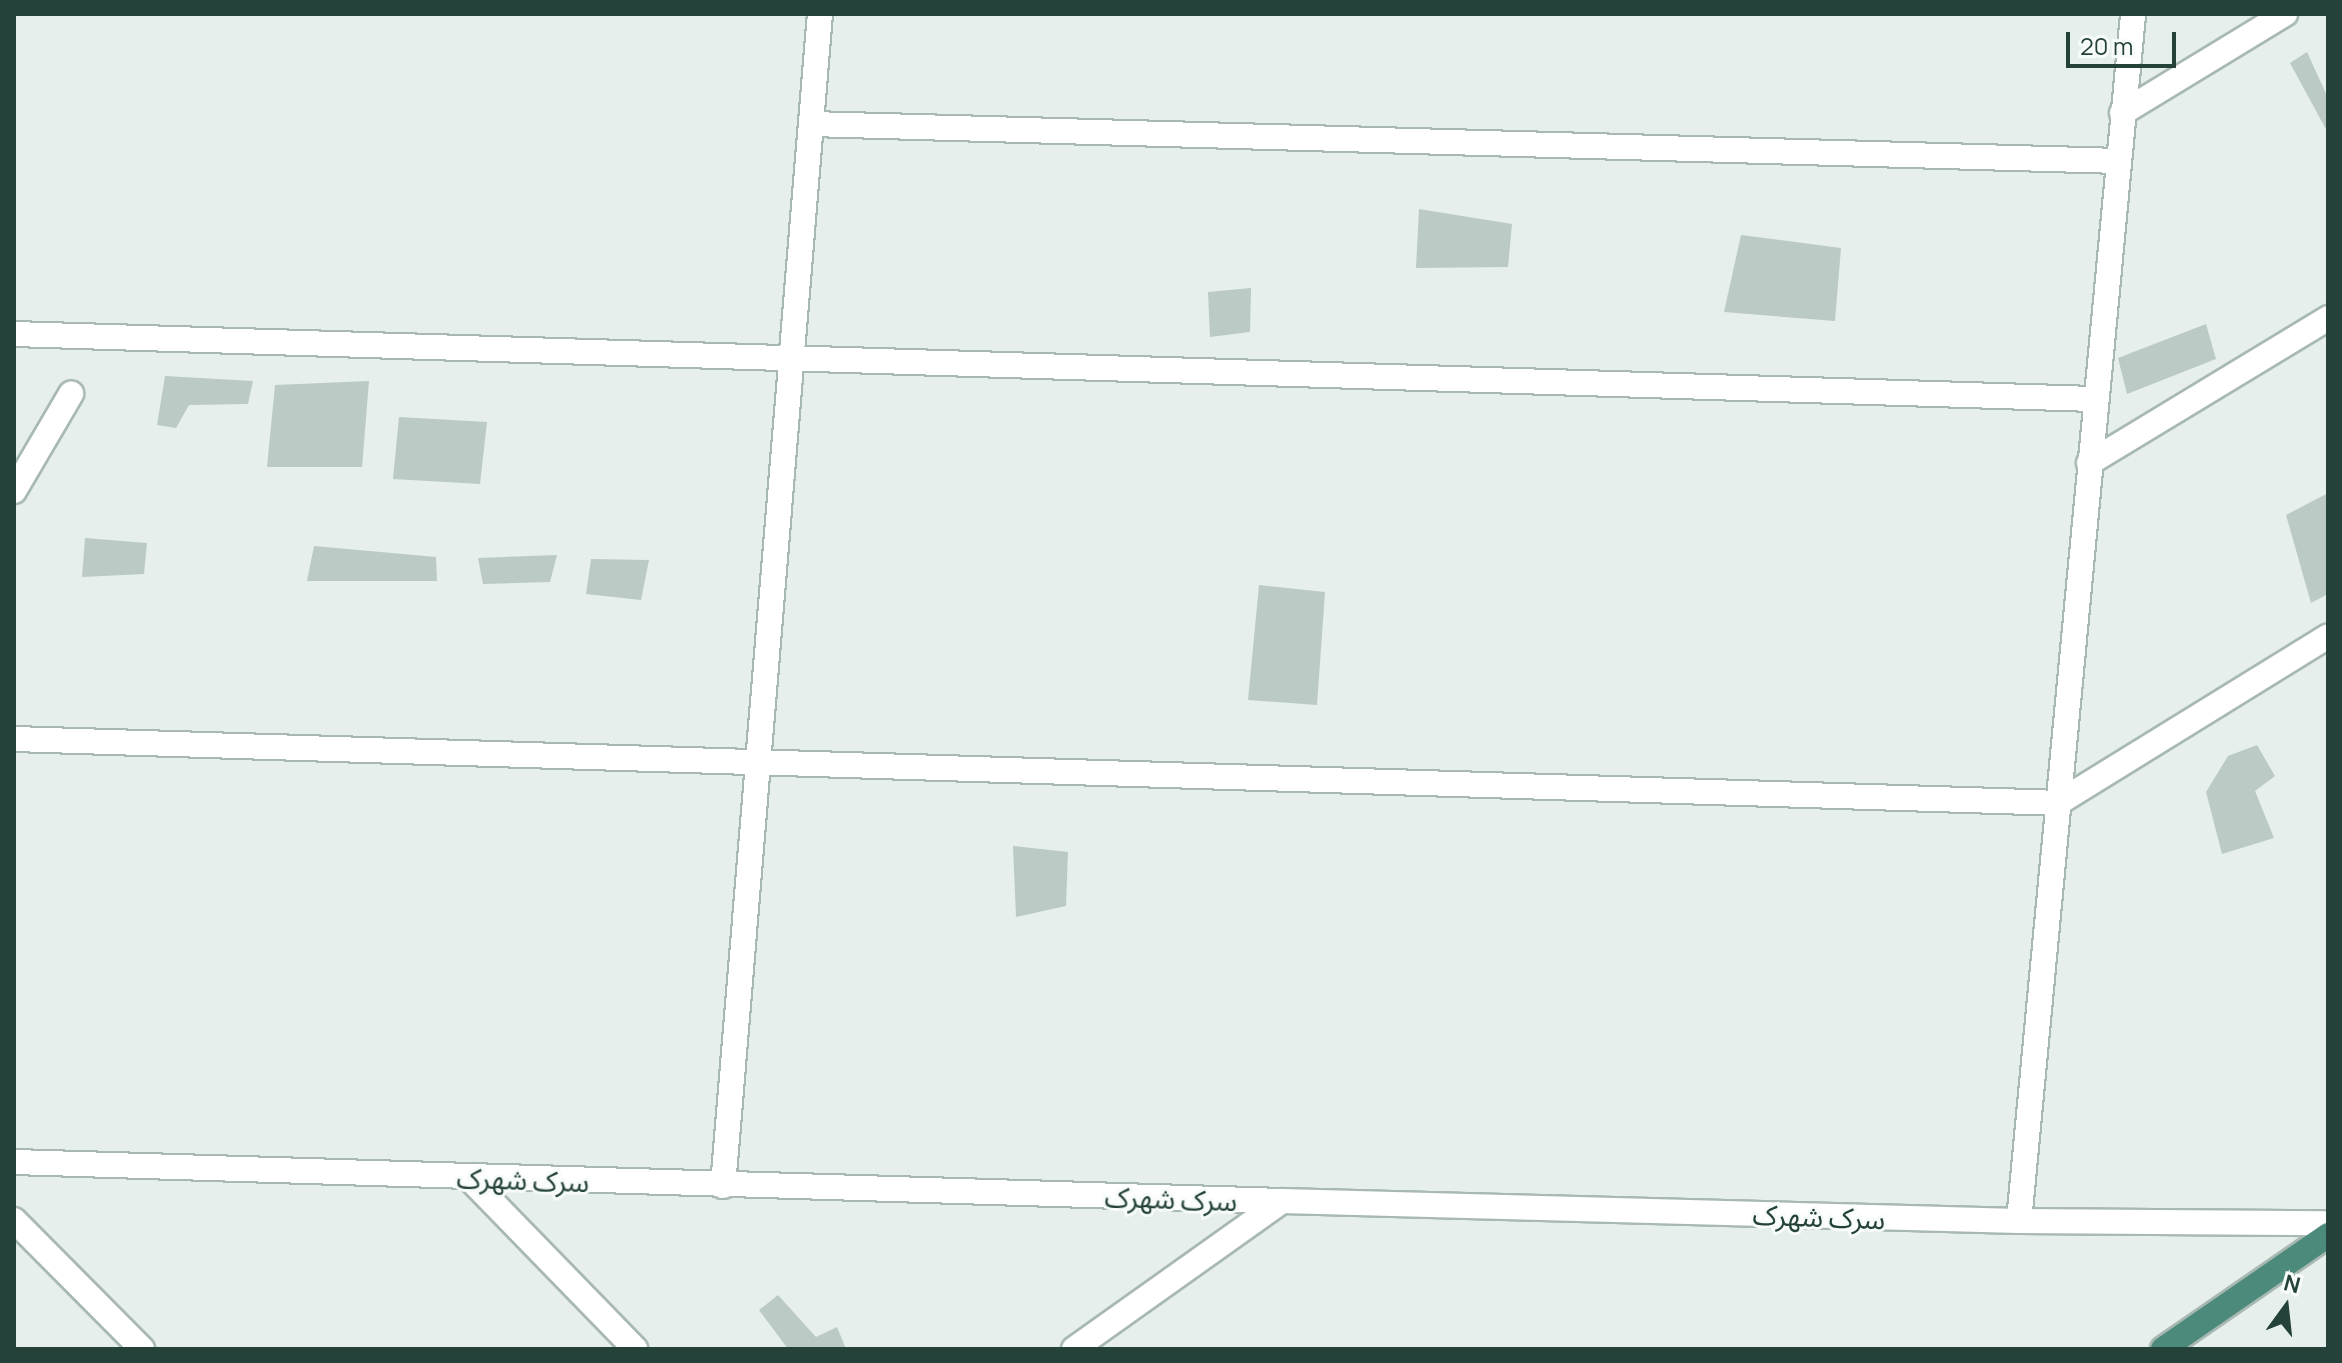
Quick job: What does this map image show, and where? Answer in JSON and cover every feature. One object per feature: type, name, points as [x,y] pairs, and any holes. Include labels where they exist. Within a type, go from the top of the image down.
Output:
[{"type":"highway","points":[[2163,1349],[2328,1235]]},
{"type":"street","points":[[723,1186],[820,14]]},
{"type":"street","points":[[2019,1221],[2133,14]]},
{"type":"street","points":[[2122,113],[2285,14]]},
{"type":"street","points":[[811,124],[2117,161]]},
{"type":"street","points":[[2089,463],[2328,318]]},
{"type":"street","points":[[14,334],[2095,399]]},
{"type":"street","points":[[14,491],[71,394]]},
{"type":"street","points":[[14,739],[2058,803],[2328,636]]},
{"type":"street","name":"سرک شهرک","points":[[14,1162],[723,1186],[2019,1221],[2328,1223]]},
{"type":"street","points":[[468,1177],[635,1349]]},
{"type":"street","points":[[1074,1349],[1282,1201]]},
{"type":"street","points":[[14,1220],[142,1349]]},
{"type":"building","points":[[2307,52],[2328,98],[2328,133],[2290,63]]},
{"type":"building","points":[[1419,209],[1512,224],[1508,267],[1416,268]]},
{"type":"building","points":[[1741,235],[1841,248],[1835,321],[1724,312]]},
{"type":"building","points":[[1251,288],[1250,332],[1210,337],[1208,292]]},
{"type":"building","points":[[2206,324],[2216,359],[2127,394],[2118,358]]},
{"type":"building","points":[[165,376],[253,381],[248,404],[189,405],[176,428],[157,425]]},
{"type":"building","points":[[369,381],[362,467],[267,467],[275,385]]},
{"type":"building","points":[[399,417],[487,422],[480,484],[393,479]]},
{"type":"building","points":[[2328,493],[2328,594],[2311,603],[2286,515]]},
{"type":"building","points":[[85,538],[147,543],[144,574],[82,577]]},
{"type":"building","points":[[314,546],[436,557],[437,581],[307,581]]},
{"type":"building","points":[[557,555],[550,582],[483,584],[478,558]]},
{"type":"building","points":[[591,559],[649,560],[641,600],[586,594]]},
{"type":"building","points":[[1259,585],[1325,592],[1317,705],[1248,700]]},
{"type":"building","points":[[2257,745],[2275,776],[2255,791],[2274,838],[2222,854],[2206,792],[2228,756]]},
{"type":"building","points":[[1013,846],[1068,852],[1066,906],[1016,917]]},
{"type":"building","points":[[778,1295],[816,1337],[837,1327],[846,1349],[788,1349],[759,1310]]}]
